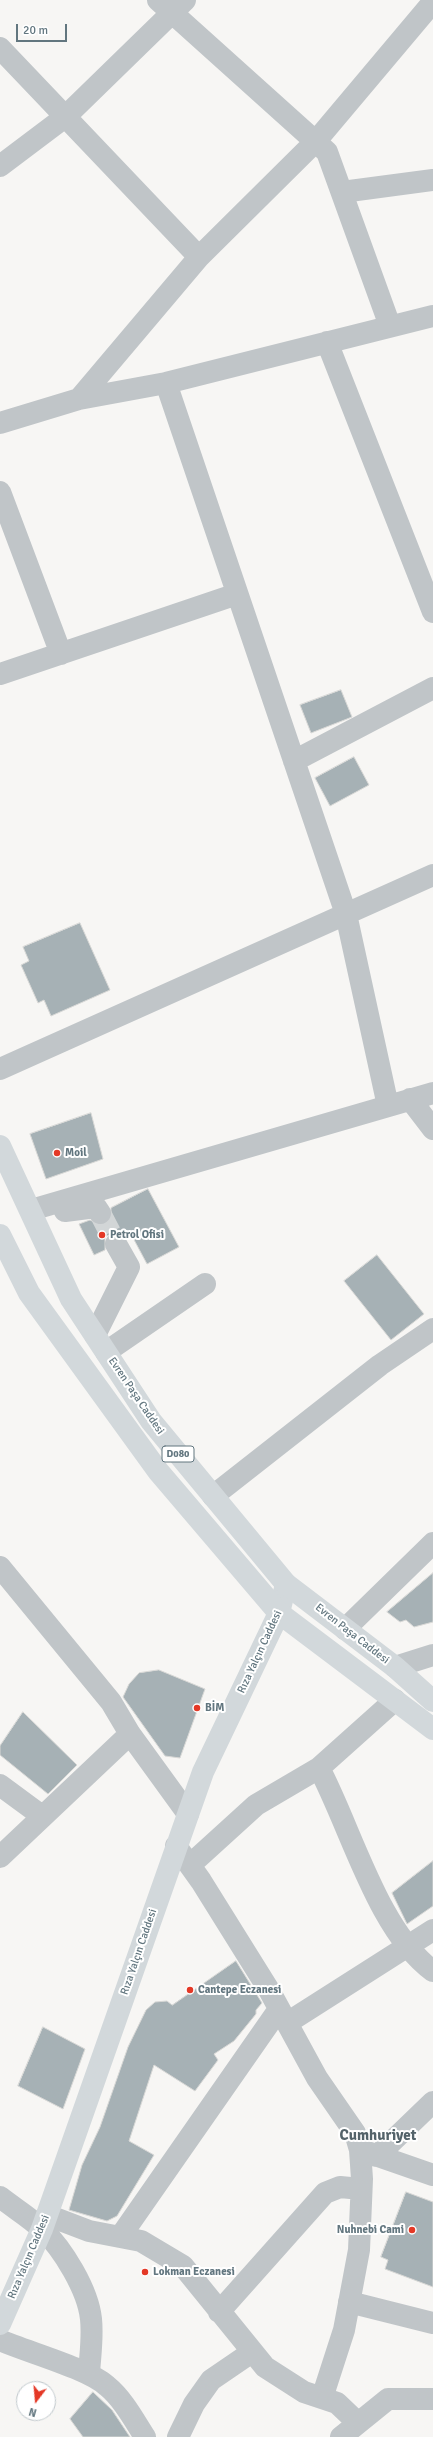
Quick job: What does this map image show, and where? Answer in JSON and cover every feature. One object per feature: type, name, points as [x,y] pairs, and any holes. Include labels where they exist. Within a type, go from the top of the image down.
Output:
[{"type":"main road","name":"Evren Paşa Caddesi","points":[[0,1146],[32,1212],[71,1299],[151,1422],[286,1584],[395,1667],[433,1701]]},
{"type":"main road","name":"D080","points":[[0,1235],[29,1293],[158,1471],[279,1613],[433,1729]]},
{"type":"main road","name":"Rıza Yalçın Caddesi","points":[[0,2324],[45,2222],[203,1772],[279,1613],[286,1584]]},
{"type":"street","points":[[79,399],[199,257],[316,142],[433,2]]},
{"type":"street","points":[[0,166],[65,117],[171,4],[327,152],[390,326]]},
{"type":"street","points":[[0,48],[199,257]]},
{"type":"street","points":[[342,192],[433,180]]},
{"type":"street","points":[[0,423],[79,399],[166,383],[433,316]]},
{"type":"street","points":[[327,342],[433,612]]},
{"type":"street","points":[[166,383],[346,914],[388,1106]]},
{"type":"street","points":[[0,492],[61,654]]},
{"type":"street","points":[[0,674],[237,594]]},
{"type":"street","points":[[294,761],[433,688]]},
{"type":"street","points":[[0,1069],[433,874]]},
{"type":"street","points":[[32,1212],[433,1093]]},
{"type":"street","points":[[410,1100],[433,1129]]},
{"type":"street","points":[[32,1212],[96,1207],[100,1213]]},
{"type":"street","points":[[101,1344],[129,1267],[116,1244]]},
{"type":"street","points":[[101,1344],[205,1284]]},
{"type":"street","points":[[214,1496],[380,1365],[433,1329]]},
{"type":"street","points":[[345,1629],[433,1543]]},
{"type":"street","points":[[0,1567],[111,1702],[130,1734],[188,1814]]},
{"type":"street","points":[[395,1667],[433,1655]]},
{"type":"street","points":[[190,1865],[256,1805],[320,1768],[395,1700]]},
{"type":"street","points":[[0,1857],[130,1734]]},
{"type":"street","points":[[320,1768],[392,1924],[418,1960],[433,1971]]},
{"type":"street","points":[[0,1785],[42,1816]]},
{"type":"street","points":[[176,1846],[190,1865],[283,2016],[317,2078],[368,2153],[433,2175]]},
{"type":"street","points":[[120,2237],[283,2016],[409,1947],[433,1930]]},
{"type":"street","points":[[322,2398],[344,2330],[358,2250],[361,2189],[368,2153],[433,2102]]},
{"type":"street","points":[[219,2312],[325,2193],[340,2187],[361,2189]]},
{"type":"street","points":[[0,2197],[45,2222],[141,2241],[183,2266],[265,2367],[304,2392],[337,2403],[358,2423]]},
{"type":"street","points":[[45,2222],[83,2288],[88,2303],[92,2336],[89,2374]]},
{"type":"street","points":[[349,2302],[433,2324]]},
{"type":"street","points":[[0,2340],[89,2374],[107,2386],[131,2414],[145,2437]]},
{"type":"street","points":[[178,2437],[194,2404],[211,2380],[252,2352]]},
{"type":"street","points":[[340,2437],[388,2399],[433,2399]]},
{"type":"building","points":[[341,690],[352,717],[311,733],[300,705]]},
{"type":"building","points":[[354,757],[369,785],[330,806],[315,778]]},
{"type":"building","points":[[80,923],[110,990],[51,1016],[44,1000],[38,1003],[21,965],[29,961],[23,947]]},
{"type":"building","points":[[91,1113],[103,1159],[46,1179],[30,1134]]},
{"type":"building","points":[[148,1189],[179,1247],[147,1264],[132,1236],[127,1239],[123,1233],[116,1232],[105,1237],[105,1250],[94,1255],[79,1224],[90,1220],[100,1225],[107,1224],[111,1218],[111,1208]]},
{"type":"building","points":[[377,1255],[424,1314],[391,1340],[344,1281]]},
{"type":"building","points":[[433,1573],[433,1622],[414,1627],[406,1620],[400,1622],[387,1612]]},
{"type":"building","points":[[159,1670],[205,1689],[180,1758],[165,1756],[123,1697],[129,1684],[139,1673]]},
{"type":"building","points":[[23,1712],[77,1765],[48,1794],[0,1755],[0,1746]]},
{"type":"building","points":[[433,1861],[433,1906],[407,1924],[392,1893]]},
{"type":"building","points":[[236,1961],[262,2003],[256,2010],[256,2014],[234,2041],[214,2054],[218,2060],[195,2091],[154,2065],[129,2141],[154,2155],[117,2216],[107,2221],[69,2210],[82,2165],[100,2127],[128,2047],[146,2010],[155,2002],[167,2001],[172,2005]]},
{"type":"building","points":[[43,2027],[85,2049],[63,2109],[18,2086]]},
{"type":"building","name":"Nuhnebi Cami","points":[[406,2192],[433,2202],[433,2287],[385,2269],[388,2260],[381,2257]]},
{"type":"building","points":[[93,2392],[112,2410],[130,2437],[83,2437],[70,2419]]},
{"type":"tunnel","points":[[100,1213],[116,1244]]},
{"type":"place","name":"Moil","points":[[57,1153]]},
{"type":"place","name":"Petrol Ofisi","points":[[102,1235]]},
{"type":"place","name":"BİM","points":[[197,1708]]},
{"type":"place","name":"Cantepe Eczanesi","points":[[190,1990]]},
{"type":"place","name":"Nuhnebi Cami","points":[[412,2230]]},
{"type":"place","name":"Lokman Eczanesi","points":[[145,2272]]},
{"type":"district","name":"Cumhuriyet","points":[[378,2136]]}]
